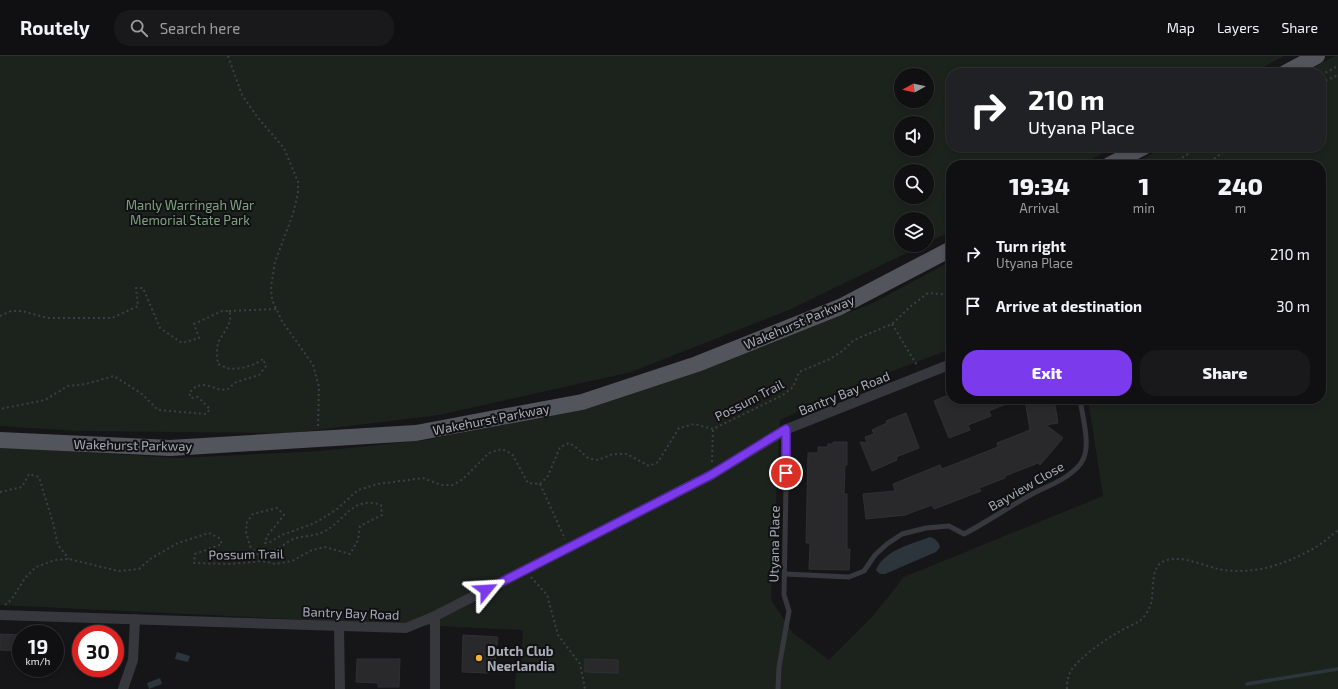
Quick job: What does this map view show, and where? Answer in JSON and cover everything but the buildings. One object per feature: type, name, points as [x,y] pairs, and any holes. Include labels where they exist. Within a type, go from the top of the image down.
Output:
[{"type":"main road","points":[[1294,68],[1317,56]]},
{"type":"main road","points":[[1119,160],[1134,152]]},
{"type":"main road","name":"Wakehurst Parkway","points":[[0,440],[170,448],[416,433],[582,402],[696,364],[840,308],[946,252]]},
{"type":"street","name":"Bantry Bay Road","points":[[2,610],[135,619],[406,628],[435,616],[711,475],[786,429],[946,366]]},
{"type":"street","points":[[434,689],[435,616]]},
{"type":"street","points":[[123,689],[133,660],[135,619]]},
{"type":"street","points":[[339,626],[340,689]]},
{"type":"lane","name":"Bayview Close","points":[[785,574],[849,576],[864,571],[875,555],[902,534],[926,528],[949,526],[964,534],[980,526],[1036,491],[1050,486],[1070,474],[1081,465],[1085,453],[1085,431],[1081,404]]},
{"type":"lane","name":"Utyana Place","points":[[778,689],[779,667],[789,611],[784,595],[786,429]]},
{"type":"path","points":[[228,56],[242,96],[258,118],[284,148],[298,182],[298,193],[293,214],[275,262],[271,287],[272,300],[282,321],[313,365],[319,387],[318,439]]},
{"type":"path","points":[[1326,72],[1338,66]]},
{"type":"path","points":[[1326,81],[1338,75]]},
{"type":"path","points":[[1178,160],[1191,152]]},
{"type":"path","points":[[1213,160],[1223,152]]},
{"type":"path","points":[[0,316],[11,311],[22,311],[47,318],[112,318],[138,306],[136,288],[143,288],[160,328],[182,343],[199,338],[194,324],[222,311],[276,309]]},
{"type":"path","name":"Possum Trail","points":[[2,610],[12,599],[25,578],[36,568],[55,560],[70,559],[118,571],[139,569],[150,558],[178,543],[209,533],[219,538],[222,544],[194,554],[194,563],[231,564],[262,562],[275,564],[292,561],[312,550],[325,548],[350,554],[358,540],[360,526],[382,515],[381,505],[372,502],[359,504],[324,532],[294,538],[275,550],[259,556],[250,546],[246,532],[247,522],[253,514],[276,508],[284,515],[267,536],[265,543],[270,542],[282,535],[315,523],[336,510],[358,490],[378,484],[423,478],[441,485],[453,485],[463,479],[489,453],[502,449],[512,454],[528,483],[540,484],[548,476],[560,447],[569,443],[588,458],[598,460],[613,454],[627,454],[649,466],[658,462],[679,428],[694,424],[713,429],[783,395],[793,388],[799,372],[828,360],[841,352],[854,340],[892,324],[911,306],[928,294],[946,295]]},
{"type":"path","points":[[0,409],[45,400],[68,386],[86,384],[114,376],[142,394],[158,410],[206,414],[210,410],[198,397],[191,398],[189,392],[196,386],[206,385],[221,390],[228,390],[236,382],[259,375],[266,366],[263,358],[258,363],[233,369],[226,368],[218,364],[218,342],[229,323],[229,311]]},
{"type":"path","points":[[892,324],[923,375]]},
{"type":"path","name":"Possum Trail","points":[[711,475],[713,429]]},
{"type":"path","points":[[0,492],[22,488],[29,474],[39,477],[58,545],[70,559]]},
{"type":"path","points":[[540,484],[569,548]]},
{"type":"path","points":[[1067,689],[1066,682],[1071,670],[1081,660],[1115,634],[1140,620],[1149,609],[1152,597],[1153,576],[1160,564],[1167,560],[1179,559],[1219,569],[1238,571],[1266,568],[1285,562],[1317,546],[1338,530]]},
{"type":"path","points":[[525,570],[547,595],[558,635],[580,664],[585,689]]},
{"type":"green space","name":"Manly Warringah War Memorial State Park","points":[[0,56],[1284,56],[1261,68],[946,68],[946,152],[1105,152],[1090,160],[946,160],[946,234],[934,240],[934,212],[894,212],[894,252],[909,252],[789,310],[631,372],[439,415],[292,433],[79,431],[0,426]]},
{"type":"green space","points":[[1335,56],[1338,56],[1338,689],[515,689],[516,673],[521,673],[523,630],[0,605],[0,447],[177,458],[320,451],[427,440],[590,407],[716,365],[873,303],[946,264],[946,351],[853,386],[780,420],[771,600],[793,633],[829,660],[872,617],[904,577],[1103,496],[1089,404],[1326,404],[1326,160],[1140,160],[1156,152],[1326,152],[1326,68],[1312,68]]},
{"type":"shaded area","points":[[930,537],[937,541],[940,545],[936,552],[885,574],[880,574],[876,570],[885,557],[907,545]]},
{"type":"shaded area","points":[[177,652],[190,656],[188,662],[175,659]]},
{"type":"shaded area","points":[[160,678],[162,684],[149,689],[147,683]]},
{"type":"waterway","points":[[1247,684],[1338,669]]},
{"type":"place","name":"Dutch Club Neerlandia","points":[[479,658]]},
{"type":"route","points":[[486,590],[711,475],[786,429],[786,473]]}]
